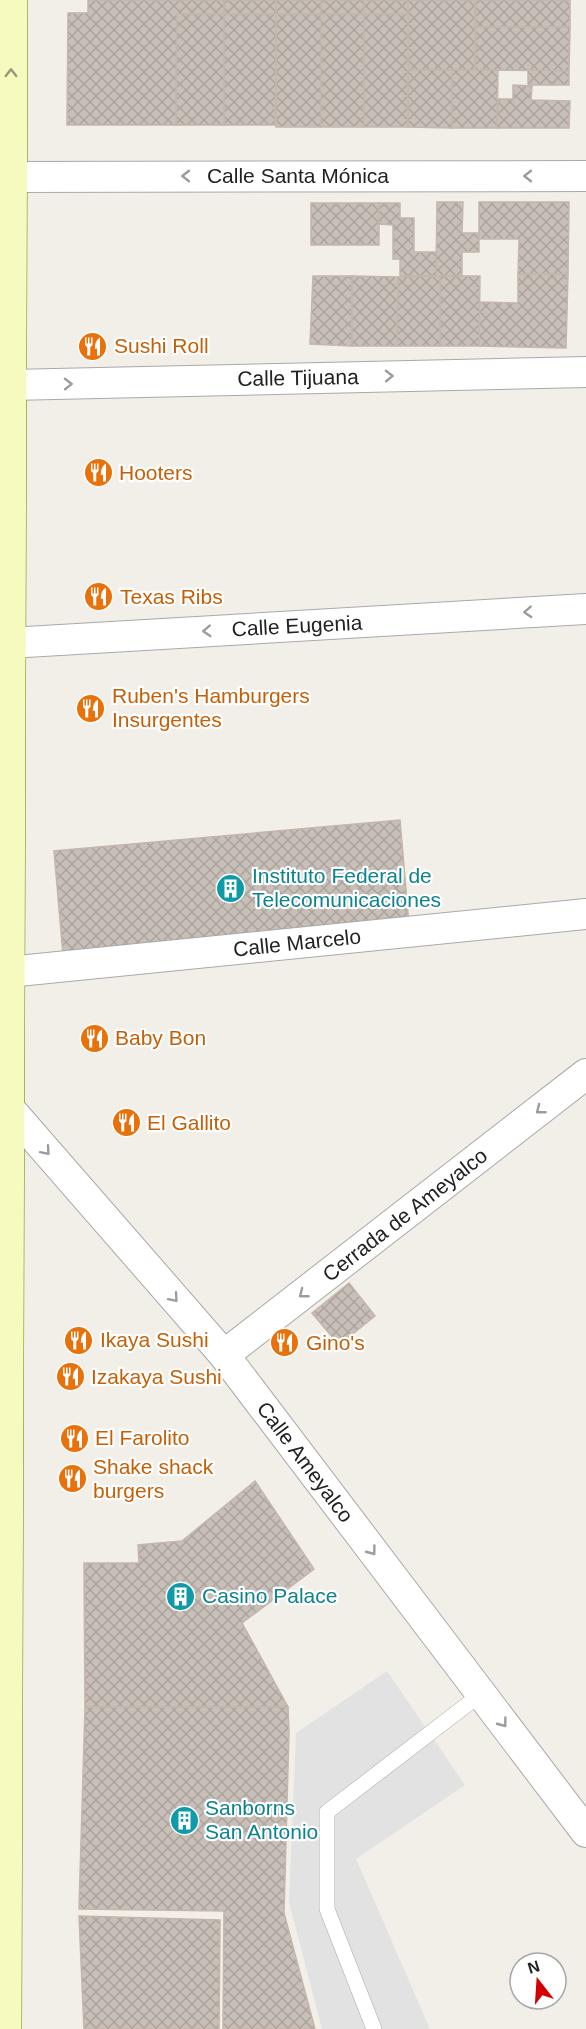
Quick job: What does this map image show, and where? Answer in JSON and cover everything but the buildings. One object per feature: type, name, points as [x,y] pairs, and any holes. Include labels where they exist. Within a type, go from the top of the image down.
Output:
[{"type":"main road","points":[[5,2029],[11,0]]},
{"type":"street","name":"Calle Santa Mónica","points":[[11,177],[586,176]]},
{"type":"street","name":"Calle Tijuana","points":[[10,385],[586,372]]},
{"type":"street","name":"Calle Eugenia","points":[[9,643],[586,609]]},
{"type":"street","name":"Calle Marcelo","points":[[9,972],[586,914]]},
{"type":"street","name":"Cerrada de Ameyalco","points":[[224,1355],[586,1074]]},
{"type":"street","name":"Calle Ameyalco","points":[[8,1107],[224,1355],[586,1832]]},
{"type":"lane","points":[[374,2029],[327,1909],[327,1812],[481,1694]]},
{"type":"shaded area","points":[[387,1671],[465,1785],[356,1859],[430,2029],[322,2029],[289,1902],[296,1733]]},
{"type":"place","name":"Sushi Roll","points":[[93,346]]},
{"type":"place","name":"Hooters","points":[[98,473]]},
{"type":"place","name":"Texas Ribs","points":[[99,597]]},
{"type":"place","name":"Ruben's Hamburgers Insurgentes","points":[[91,708]]},
{"type":"place","name":"Instituto Federal de Telecomunicaciones","points":[[231,888]]},
{"type":"place","name":"Baby Bon","points":[[94,1038]]},
{"type":"place","name":"El Gallito","points":[[126,1123]]},
{"type":"place","name":"Ikaya Sushi","points":[[79,1340]]},
{"type":"place","name":"Gino's","points":[[285,1343]]},
{"type":"place","name":"Izakaya Sushi","points":[[70,1377]]},
{"type":"place","name":"El Farolito","points":[[74,1438]]},
{"type":"place","name":"Shake shack burgers","points":[[72,1479]]},
{"type":"place","name":"Casino Palace","points":[[181,1596]]},
{"type":"place","name":"Sanborns San Antonio","points":[[184,1820]]}]
